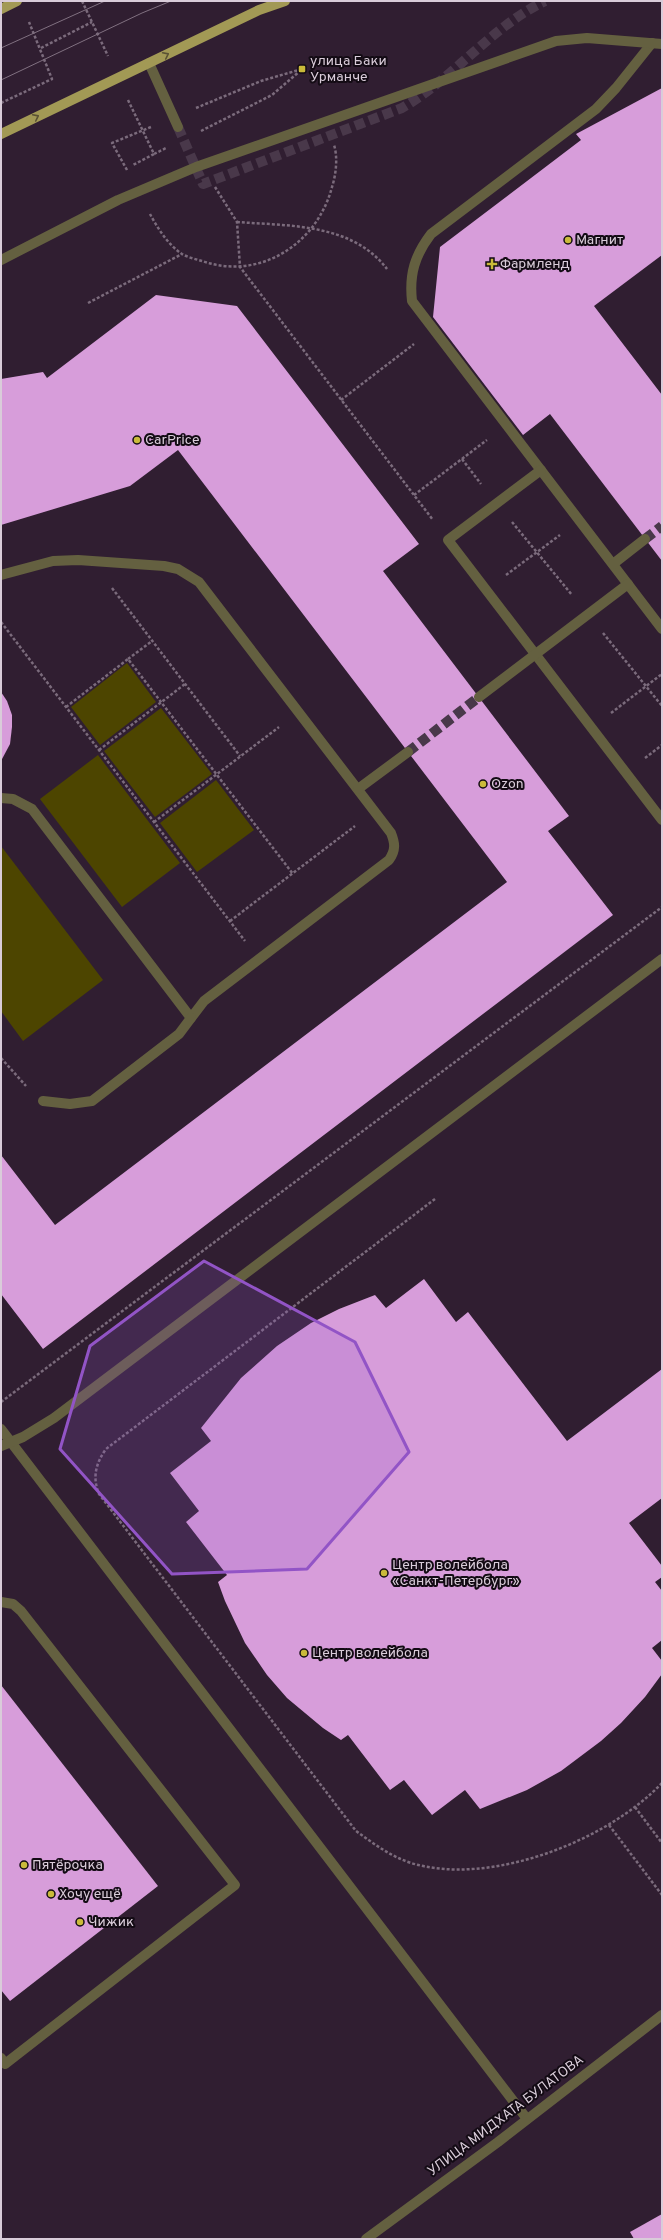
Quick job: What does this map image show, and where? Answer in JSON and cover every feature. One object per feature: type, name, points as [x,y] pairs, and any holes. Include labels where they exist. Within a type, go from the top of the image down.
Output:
[{"type":"main road","points":[[1,134],[259,10],[285,1]]},
{"type":"street","points":[[1,260],[118,200],[196,167],[556,41],[587,38],[657,43]]},
{"type":"street","points":[[657,43],[596,109],[431,234],[421,248],[415,261],[410,287],[412,301],[662,629]]},
{"type":"street","points":[[149,63],[178,126]]},
{"type":"street","points":[[541,470],[448,540],[662,820]]},
{"type":"street","points":[[613,564],[645,539]]},
{"type":"street","points":[[1,575],[53,561],[92,561],[164,566],[190,574],[199,582],[358,789],[394,841],[395,849],[389,860],[204,1001],[179,1034],[92,1101],[70,1104],[43,1101]]},
{"type":"street","points":[[479,697],[628,584]]},
{"type":"street","points":[[358,789],[408,752]]},
{"type":"street","points":[[1,798],[13,799],[32,809],[191,1018]]},
{"type":"street","points":[[1,1446],[54,1418],[662,959]]},
{"type":"street","points":[[1,1429],[527,2119]]},
{"type":"street","points":[[1,1602],[12,1604],[21,1611],[235,1885],[5,2064],[1,2058]]},
{"type":"street","name":"УЛИЦА МИДХАТА БУЛАТОВА","points":[[366,2239],[527,2119],[662,2015]]},
{"type":"path","points":[[1,103],[52,78],[41,48],[28,20],[21,23]]},
{"type":"path","points":[[41,48],[92,22]]},
{"type":"path","points":[[200,132],[272,95],[302,69]]},
{"type":"path","points":[[149,212],[163,234],[182,254],[213,265],[240,267],[268,261],[286,251],[313,228],[328,204],[335,176],[335,148],[327,121]]},
{"type":"path","points":[[154,154],[173,145]]},
{"type":"path","points":[[213,183],[237,222],[240,267],[448,540]]},
{"type":"path","points":[[237,222],[313,228],[348,238],[371,251],[380,260],[412,301]]},
{"type":"path","points":[[88,303],[182,254]]},
{"type":"path","points":[[341,400],[434,329]]},
{"type":"path","points":[[414,496],[507,425]]},
{"type":"path","points":[[462,460],[662,706]]},
{"type":"path","points":[[486,590],[579,520]]},
{"type":"path","points":[[92,561],[240,756]]},
{"type":"path","points":[[1,622],[258,959]]},
{"type":"path","points":[[66,706],[152,641]]},
{"type":"path","points":[[128,659],[292,874]]},
{"type":"path","points":[[592,728],[662,674]]},
{"type":"path","points":[[99,750],[186,684]]},
{"type":"path","points":[[154,822],[298,712]]},
{"type":"path","points":[[230,922],[374,812]]},
{"type":"path","points":[[1,1402],[662,906]]},
{"type":"path","points":[[1,1058],[19,1080],[43,1101]]},
{"type":"path","points":[[435,1199],[106,1449],[96,1466],[96,1486],[99,1494],[356,1831],[392,1856],[429,1867],[467,1868],[504,1864],[541,1856],[576,1843],[609,1825],[635,1807],[662,1783]]},
{"type":"path","points":[[635,1807],[662,1843]]},
{"type":"path","points":[[609,1825],[662,1895]]},
{"type":"highlighted area","points":[[204,1261],[355,1342],[409,1452],[307,1569],[172,1574],[60,1449],[90,1346]]},
{"type":"shaded area","points":[[127,663],[156,702],[100,745],[71,707]]},
{"type":"shaded area","points":[[161,708],[212,774],[155,817],[104,751]]},
{"type":"shaded area","points":[[98,755],[180,863],[122,907],[40,799]]},
{"type":"shaded area","points":[[216,780],[254,830],[197,872],[160,823]]},
{"type":"shaded area","points":[[1,846],[103,980],[23,1041],[1,1011]]},
{"type":"building","points":[[662,88],[662,255],[594,306],[662,395],[662,561],[550,414],[523,435],[433,317],[440,247],[581,140],[576,134]]},
{"type":"building","points":[[156,295],[237,306],[419,544],[383,571],[569,816],[548,831],[613,915],[43,1349],[1,1294],[1,1155],[55,1225],[507,882],[178,450],[130,486],[1,525],[1,379],[43,372],[47,378]]},
{"type":"building","points":[[1,692],[7,701],[12,715],[12,727],[10,744],[1,761]]},
{"type":"building","points":[[424,1279],[456,1322],[468,1312],[567,1441],[662,1369],[662,1498],[629,1523],[662,1566],[662,1577],[655,1582],[662,1591],[662,1640],[652,1648],[662,1661],[662,1674],[645,1697],[621,1723],[601,1741],[561,1771],[527,1790],[480,1809],[465,1790],[432,1815],[404,1780],[390,1790],[348,1735],[341,1740],[323,1728],[287,1698],[267,1675],[245,1643],[225,1601],[218,1582],[227,1575],[186,1522],[199,1511],[170,1473],[211,1441],[201,1428],[241,1378],[277,1346],[311,1323],[339,1309],[375,1295],[386,1308]]},
{"type":"building","points":[[1,1685],[158,1886],[10,2001],[1,1990]]},
{"type":"building","points":[[662,2214],[662,2239],[634,2239],[630,2232]]},
{"type":"tunnel","points":[[178,127],[203,184],[402,108],[439,82],[507,24],[545,1]]},
{"type":"tunnel","points":[[645,539],[662,526]]},
{"type":"tunnel","points":[[408,752],[479,697]]},
{"type":"tram line","points":[[1,48],[105,1]]},
{"type":"tram line","points":[[1,80],[142,13],[171,1]]},
{"type":"place","name":"улица Баки Урманче","points":[[302,69]]},
{"type":"place","name":"Магнит","points":[[568,240]]},
{"type":"place","name":"Фармленд","points":[[492,264]]},
{"type":"place","name":"CarPrice","points":[[137,440]]},
{"type":"place","name":"Ozon","points":[[483,784]]},
{"type":"place","name":"Центр волейбола «Санкт-Петербург»","points":[[384,1573]]},
{"type":"place","name":"Центр волейбола","points":[[304,1653]]},
{"type":"place","name":"Пятёрочка","points":[[24,1865]]},
{"type":"place","name":"Хочу ещё","points":[[51,1894]]},
{"type":"place","name":"Чижик","points":[[80,1922]]}]
